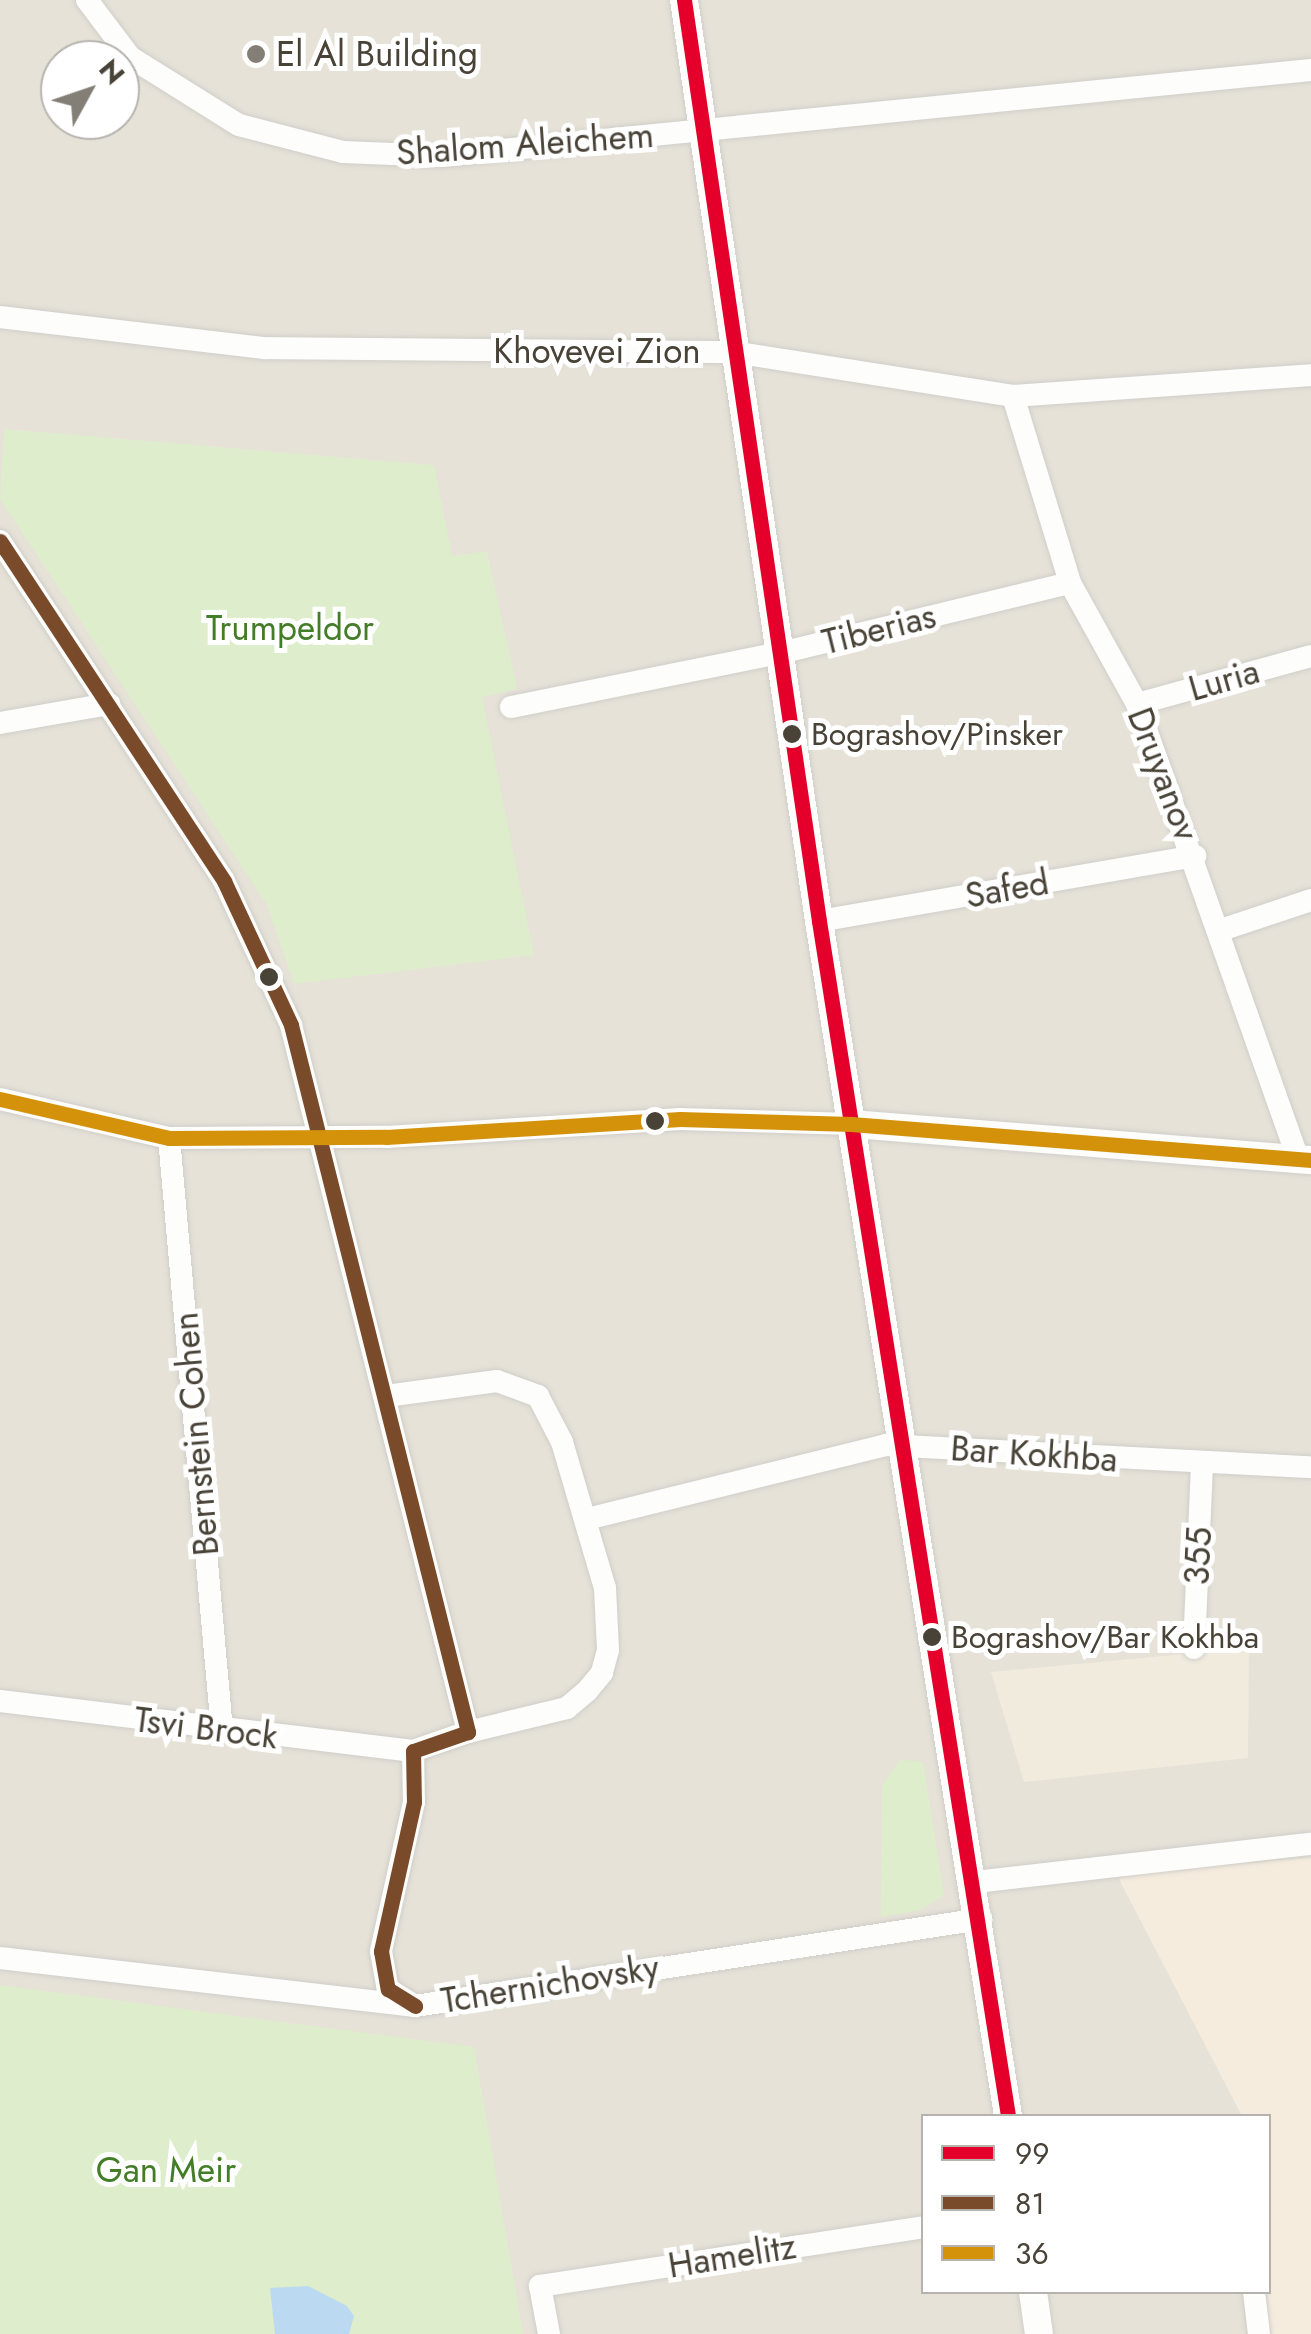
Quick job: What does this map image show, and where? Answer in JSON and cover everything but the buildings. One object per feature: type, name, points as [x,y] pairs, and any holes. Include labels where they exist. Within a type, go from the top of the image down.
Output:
[{"type":"street","name":"Shalom Aleichem","points":[[87,0],[130,56],[239,125],[343,152],[441,156],[1311,70]]},
{"type":"street","points":[[684,0],[819,922],[981,1919],[1008,2114]]},
{"type":"street","name":"Khovevei Zion","points":[[0,317],[264,348],[733,352],[1013,396],[1311,375]]},
{"type":"street","name":"Druyanov","points":[[1013,396],[1070,583],[1137,704],[1305,1159]]},
{"type":"street","points":[[0,540],[259,944],[291,1025],[468,1732]]},
{"type":"street","name":"Tiberias","points":[[511,707],[780,653],[1070,583]]},
{"type":"street","name":"Luria","points":[[1137,704],[1311,656]]},
{"type":"street","points":[[0,724],[108,704]]},
{"type":"street","name":"Safed","points":[[819,922],[1195,856]]},
{"type":"street","points":[[1221,930],[1311,900]]},
{"type":"street","points":[[0,1098],[169,1138],[316,1136],[680,1119],[852,1124],[1305,1159]]},
{"type":"street","name":"Bernstein Cohen","points":[[169,1138],[222,1731]]},
{"type":"street","points":[[386,1396],[497,1381],[529,1390],[550,1412],[587,1520],[605,1588],[608,1630],[602,1673],[567,1708],[468,1732],[413,1751],[416,1789],[381,1951],[388,1990],[415,2006]]},
{"type":"street","name":"Bar Kokhba","points":[[587,1520],[886,1445],[1202,1465],[1311,1467]]},
{"type":"street","name":"355","points":[[1194,1648],[1202,1465]]},
{"type":"street","name":"Tsvi Brock","points":[[0,1701],[222,1731],[413,1751]]},
{"type":"street","points":[[975,1882],[1311,1844]]},
{"type":"street","name":"Tchernichovsky","points":[[0,1958],[415,2006],[981,1919]]},
{"type":"street","name":"Hamelitz","points":[[548,2334],[540,2286],[921,2227]]},
{"type":"street","points":[[1033,2294],[1038,2334]]},
{"type":"street","points":[[1254,2294],[1258,2334]]},
{"type":"shaded area","points":[[0,0],[1311,0],[1311,2334],[0,2334]]},
{"type":"shaded area","points":[[1249,1648],[1248,1758],[1024,1782],[991,1672]]},
{"type":"shaded area","points":[[1311,1858],[1311,2334],[1267,2334],[1267,2294],[1271,2294],[1271,2114],[1241,2114],[1119,1879],[1139,1872]]},
{"type":"green space","name":"Trumpeldor","points":[[4,429],[434,465],[452,556],[487,551],[517,689],[482,697],[534,955],[294,984],[267,905],[0,499]]},
{"type":"green space","points":[[900,1760],[923,1762],[944,1896],[920,1910],[881,1917],[882,1786]]},
{"type":"green space","name":"Gan Meir","points":[[0,1985],[474,2047],[523,2334],[0,2334]]},
{"type":"water","points":[[308,2286],[347,2306],[354,2316],[349,2334],[275,2334],[270,2288]]},
{"type":"transit line","name":"99","points":[[684,0],[819,921],[1008,2114]]},
{"type":"transit line","name":"81","points":[[0,541],[224,881],[291,1025],[468,1732],[413,1751],[414,1802],[381,1951],[388,1989],[415,2006]]},
{"type":"transit line","name":"36","points":[[0,1099],[169,1138],[386,1137],[680,1119],[852,1124],[1311,1160]]},
{"type":"place","name":"El Al Building","points":[[256,54]]},
{"type":"place","name":"Bograshov/Pinsker","points":[[792,734]]},
{"type":"place","name":"Bograshov/Bar Kokhba","points":[[932,1637]]}]
